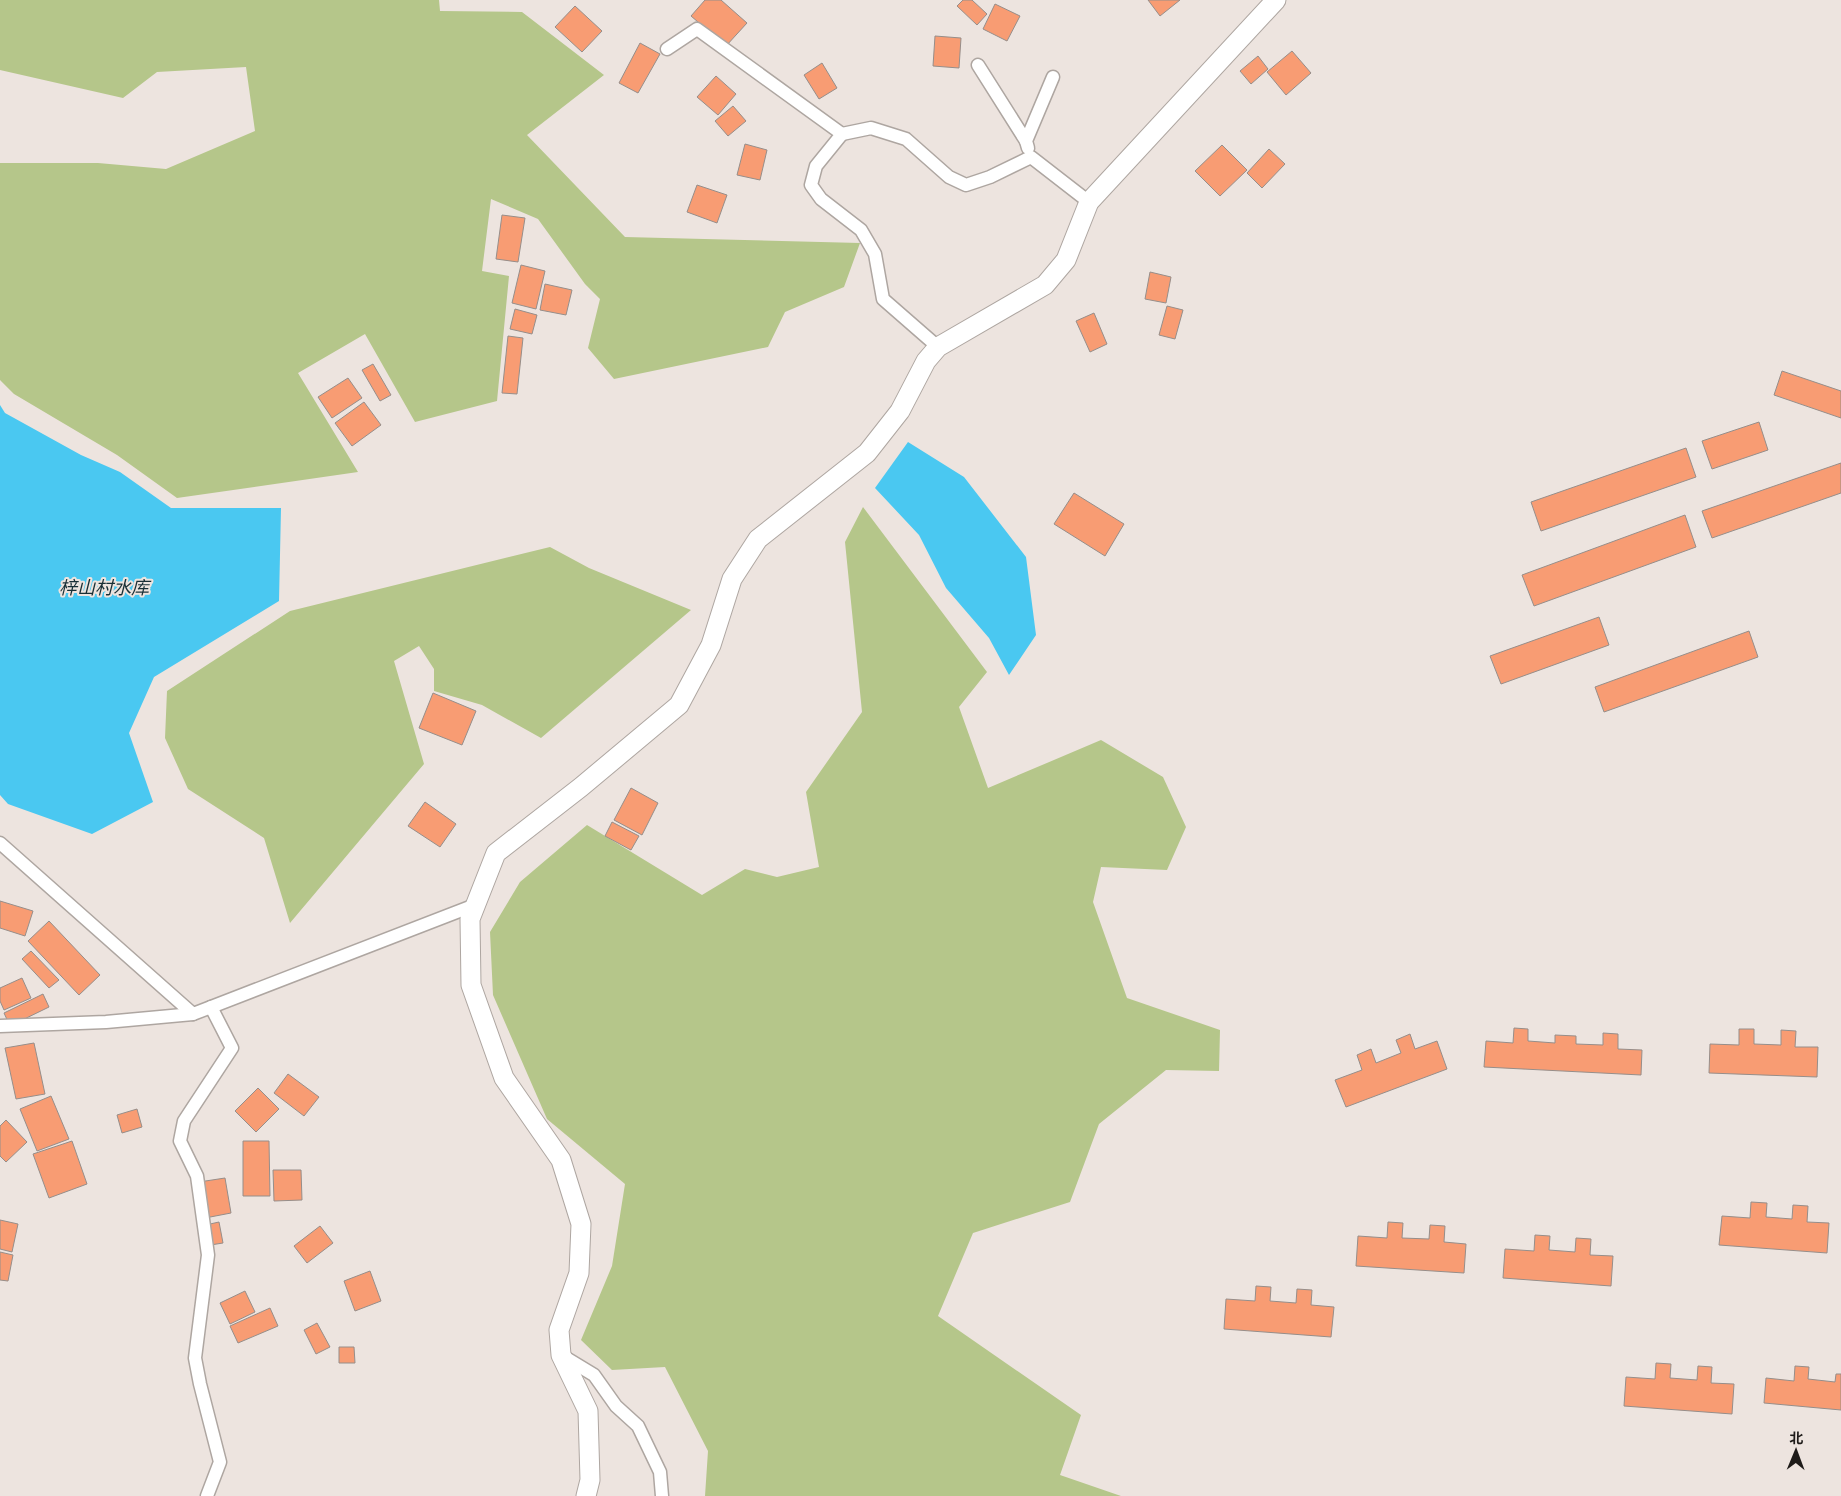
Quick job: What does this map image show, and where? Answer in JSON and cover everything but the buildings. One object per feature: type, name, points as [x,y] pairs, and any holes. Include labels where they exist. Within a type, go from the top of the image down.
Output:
[{"type":"street","points":[[586,1496],[590,1480],[588,1411],[561,1355],[559,1330],[579,1274],[581,1224],[561,1160],[504,1078],[471,984],[470,919],[496,854],[679,705],[711,645],[732,579],[758,539],[867,453],[900,411],[926,361],[938,347],[1045,285],[1066,260],[1089,202],[1276,0]]},
{"type":"street","points":[[667,49],[697,30],[842,134]]},
{"type":"street","points":[[978,65],[1026,142],[1032,157],[1089,202]]},
{"type":"street","points":[[1026,142],[1053,77]]},
{"type":"street","points":[[938,347],[883,300],[875,254],[861,230],[821,198],[811,185],[816,166],[842,134],[871,128],[906,139],[949,177],[966,185],[990,177],[1032,157]]},
{"type":"street","points":[[0,843],[194,1014]]},
{"type":"street","points":[[0,1026],[106,1022],[194,1014],[475,905]]},
{"type":"street","points":[[206,1496],[220,1462],[195,1358],[208,1256],[197,1176],[180,1141],[184,1121],[232,1048],[211,1007]]},
{"type":"street","points":[[561,1355],[594,1375],[616,1406],[638,1426],[660,1472],[662,1496]]},
{"type":"green space","points":[[0,0],[439,0],[440,11],[522,12],[604,75],[527,135],[625,237],[860,243],[844,287],[785,312],[768,347],[614,379],[588,348],[600,299],[585,284],[538,219],[491,199],[482,271],[509,276],[497,401],[415,422],[365,334],[298,373],[358,472],[177,498],[117,455],[14,394],[0,380],[0,163],[98,163],[166,169],[255,131],[246,67],[157,72],[123,98],[0,70]]},
{"type":"green space","points":[[863,507],[987,672],[959,707],[988,788],[1101,740],[1163,777],[1186,827],[1167,870],[1101,867],[1093,902],[1127,998],[1220,1030],[1219,1071],[1166,1070],[1099,1124],[1070,1202],[973,1233],[938,1316],[1081,1415],[1060,1475],[1121,1496],[705,1496],[708,1451],[665,1367],[612,1370],[581,1340],[612,1266],[625,1184],[547,1119],[493,995],[490,932],[520,882],[587,825],[702,895],[745,869],[777,877],[819,867],[806,792],[862,712],[845,542]]},
{"type":"green space","points":[[550,547],[589,568],[691,610],[541,738],[482,705],[434,691],[434,669],[419,646],[394,661],[424,764],[290,923],[264,838],[188,789],[165,738],[167,691],[290,611]]},
{"type":"water","name":"梓山村水库","points":[[0,405],[5,413],[81,455],[120,472],[171,508],[281,508],[279,601],[154,677],[129,733],[153,802],[92,834],[8,804],[0,795]]},
{"type":"water","points":[[908,442],[964,477],[1026,557],[1036,635],[1009,675],[989,638],[946,588],[919,535],[875,488]]}]
